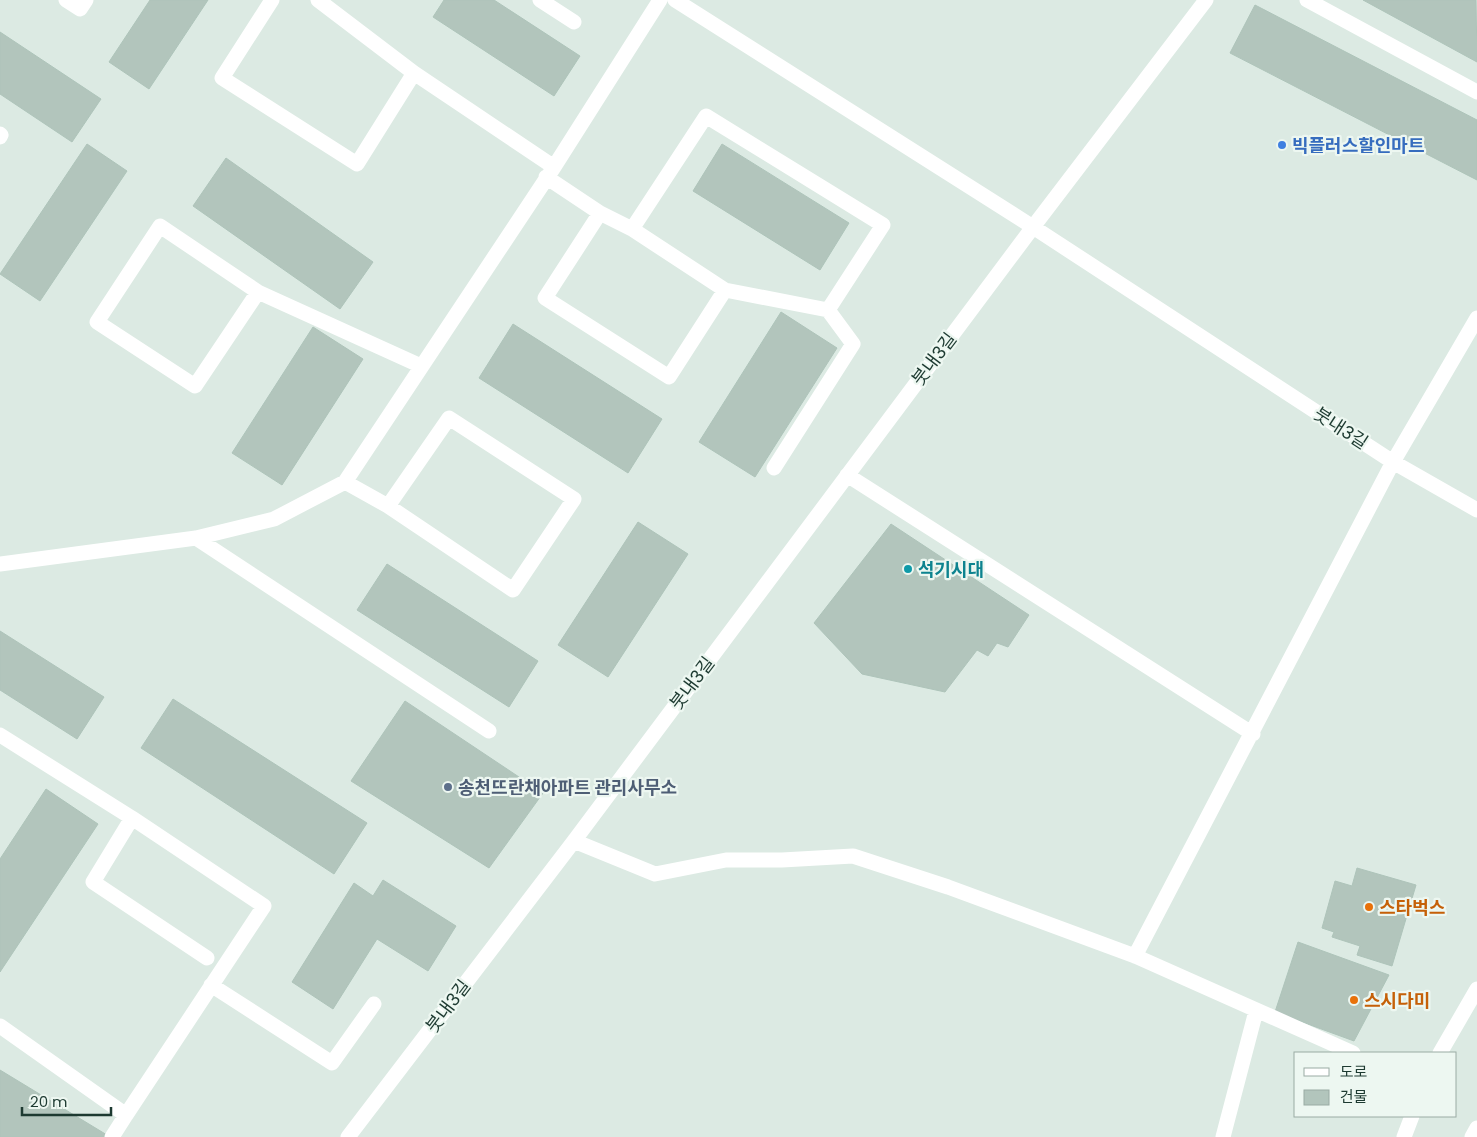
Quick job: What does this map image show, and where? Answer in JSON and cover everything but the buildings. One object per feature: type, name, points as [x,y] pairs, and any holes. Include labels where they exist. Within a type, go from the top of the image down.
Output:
[{"type":"street","points":[[66,0],[80,9],[86,0]]},
{"type":"street","points":[[272,0],[222,78],[357,164],[414,74]]},
{"type":"street","points":[[318,0],[414,74],[550,172],[600,213],[632,229],[725,290],[828,310],[853,344],[774,468]]},
{"type":"street","points":[[540,0],[574,22]]},
{"type":"street","points":[[0,564],[196,538],[274,519],[345,482],[550,172],[660,0]]},
{"type":"street","name":"붓내3길","points":[[675,0],[1033,227],[1393,462],[1477,510]]},
{"type":"street","points":[[1033,227],[1206,0]]},
{"type":"street","points":[[1307,0],[1477,92]]},
{"type":"street","points":[[632,229],[706,116],[882,225],[828,310]]},
{"type":"street","points":[[600,213],[545,298],[669,377],[725,290]]},
{"type":"street","points":[[258,292],[195,386],[97,322],[160,226],[258,292],[421,366]]},
{"type":"street","name":"붓내3길","points":[[348,1137],[574,841],[1033,227]]},
{"type":"street","points":[[1135,956],[1253,734],[1393,462],[1477,318]]},
{"type":"street","points":[[345,482],[388,506],[513,590],[574,500],[449,418],[388,506]]},
{"type":"street","points":[[847,475],[1253,734]]},
{"type":"street","points":[[196,538],[489,731]]},
{"type":"street","points":[[0,735],[132,818],[264,906],[112,1137]]},
{"type":"street","points":[[132,818],[93,882],[207,958]]},
{"type":"street","points":[[574,841],[655,874],[726,860],[782,860],[853,856],[948,886],[1135,956],[1351,1052]]},
{"type":"street","points":[[211,985],[332,1064],[374,1004]]},
{"type":"street","points":[[1441,1052],[1477,989]]},
{"type":"street","points":[[1223,1137],[1256,1011]]},
{"type":"street","points":[[0,1026],[126,1115]]},
{"type":"street","points":[[1404,1137],[1412,1117]]},
{"type":"street","points":[[1472,1137],[1477,1128]]},
{"type":"place","name":"빅플러스할인마트","points":[[1282,145]]},
{"type":"place","name":"석기시대","points":[[908,569]]},
{"type":"place","name":"송천뜨란채아파트 관리사무소","points":[[448,787]]},
{"type":"place","name":"스타벅스","points":[[1369,907]]},
{"type":"place","name":"스시다미","points":[[1354,1000]]}]
